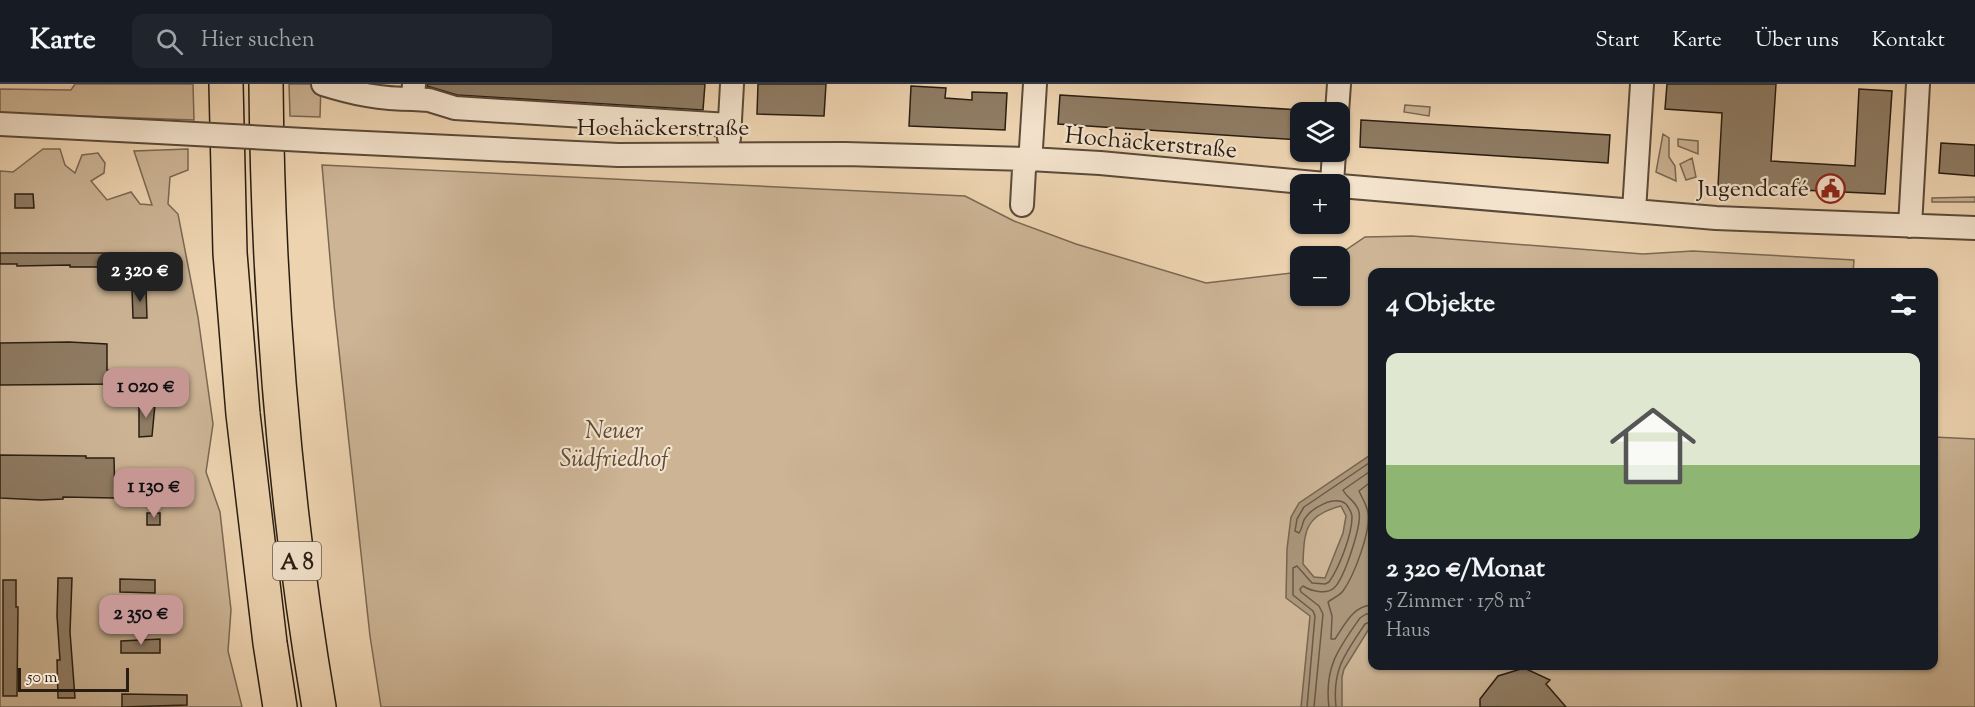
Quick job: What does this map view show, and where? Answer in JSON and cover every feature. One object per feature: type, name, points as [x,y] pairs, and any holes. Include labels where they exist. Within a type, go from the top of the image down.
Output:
[{"type":"highway","name":"A 8","points":[[226,84],[230,253],[243,414],[265,610],[280,707]]},
{"type":"highway","name":"A 8","points":[[266,84],[267,167],[280,414],[301,594],[319,707]]},
{"type":"street","points":[[323,84],[383,99],[414,91],[429,100],[455,108],[729,125]]},
{"type":"street","points":[[728,154],[732,84]]},
{"type":"street","points":[[1022,205],[1024,169],[1029,159],[1035,84]]},
{"type":"street","points":[[1338,102],[1339,84]]},
{"type":"street","points":[[1634,211],[1642,84]]},
{"type":"street","points":[[1910,226],[1918,84]]},
{"type":"street","name":"Hochäckerstraße","points":[[0,124],[569,154],[912,155],[1029,159],[1100,163],[1290,181]]},
{"type":"street","points":[[1350,187],[1720,219],[1975,228]]},
{"type":"green space","points":[[75,84],[193,84],[194,120],[0,113],[0,89],[71,90]]},
{"type":"green space","points":[[289,84],[321,84],[320,117],[290,116]]},
{"type":"green space","points":[[1405,105],[1430,107],[1429,116],[1404,112]]},
{"type":"green space","points":[[1663,134],[1669,138],[1669,157],[1675,166],[1676,181],[1656,172]]},
{"type":"green space","points":[[1678,139],[1698,141],[1698,154],[1678,146]]},
{"type":"green space","points":[[43,149],[60,149],[65,165],[75,173],[82,155],[98,153],[105,163],[104,173],[91,181],[107,200],[131,192],[140,204],[152,205],[134,151],[188,149],[188,170],[170,177],[168,204],[178,214],[198,317],[213,424],[206,472],[220,512],[231,610],[228,651],[242,707],[0,707],[0,171],[13,172]]},
{"type":"green space","points":[[1692,158],[1696,177],[1686,180],[1680,164]]},
{"type":"green space","name":"Neuer Südfriedhof","points":[[322,165],[965,196],[1014,221],[1076,244],[1206,283],[1290,273],[1290,306],[1350,306],[1350,247],[1365,237],[1412,236],[1643,254],[1693,251],[1854,260],[1853,268],[1368,268],[1368,670],[1938,670],[1938,437],[1975,439],[1975,707],[381,707],[370,636],[334,305]]},
{"type":"green space","points":[[1975,197],[1975,202],[1932,202],[1932,198]]},
{"type":"water","points":[[1368,457],[1368,630],[1344,669],[1342,707],[1301,707],[1310,616],[1286,598],[1287,549],[1291,517],[1299,503]],"holes":[[[1341,506],[1346,516],[1343,533],[1325,578],[1314,577],[1303,564],[1304,542],[1309,526],[1320,514]]]},
{"type":"building","points":[[427,84],[705,84],[703,110],[457,95],[427,86]]},
{"type":"building","points":[[758,84],[826,84],[824,116],[757,114]]},
{"type":"building","points":[[1667,84],[1776,84],[1771,161],[1855,166],[1859,89],[1892,91],[1885,194],[1718,186],[1722,113],[1665,109]]},
{"type":"building","points":[[911,86],[946,88],[945,98],[972,100],[972,92],[1007,93],[1005,130],[909,126]]},
{"type":"building","points":[[1060,95],[1290,109],[1290,139],[1058,124]]},
{"type":"building","points":[[1361,120],[1610,135],[1608,163],[1360,147]]},
{"type":"building","points":[[1941,143],[1975,145],[1975,176],[1939,173]]},
{"type":"building","points":[[15,194],[33,194],[34,208],[15,208]]},
{"type":"building","points":[[0,253],[106,253],[106,267],[0,264]]},
{"type":"building","points":[[132,289],[146,289],[147,318],[133,318]]},
{"type":"building","points":[[0,343],[107,344],[107,370],[114,371],[114,384],[0,385]]},
{"type":"building","points":[[139,403],[155,404],[152,436],[139,437]]},
{"type":"building","points":[[0,455],[114,458],[115,498],[63,497],[63,499],[41,500],[0,498]]},
{"type":"building","points":[[147,513],[160,513],[160,525],[147,525]]},
{"type":"building","points":[[58,578],[72,578],[70,632],[75,698],[58,698],[57,660],[60,660],[57,616]]},
{"type":"building","points":[[120,579],[155,580],[155,593],[120,592]]},
{"type":"building","points":[[3,580],[16,580],[17,696],[3,696]]},
{"type":"building","points":[[160,639],[160,653],[121,653],[121,641]]},
{"type":"building","points":[[1518,670],[1528,670],[1550,680],[1546,684],[1566,707],[1480,707],[1480,699],[1498,676]]},
{"type":"building","points":[[122,694],[187,695],[187,705],[122,707]]},
{"type":"place","name":"Jugendcafé","points":[[1830,188]]}]
